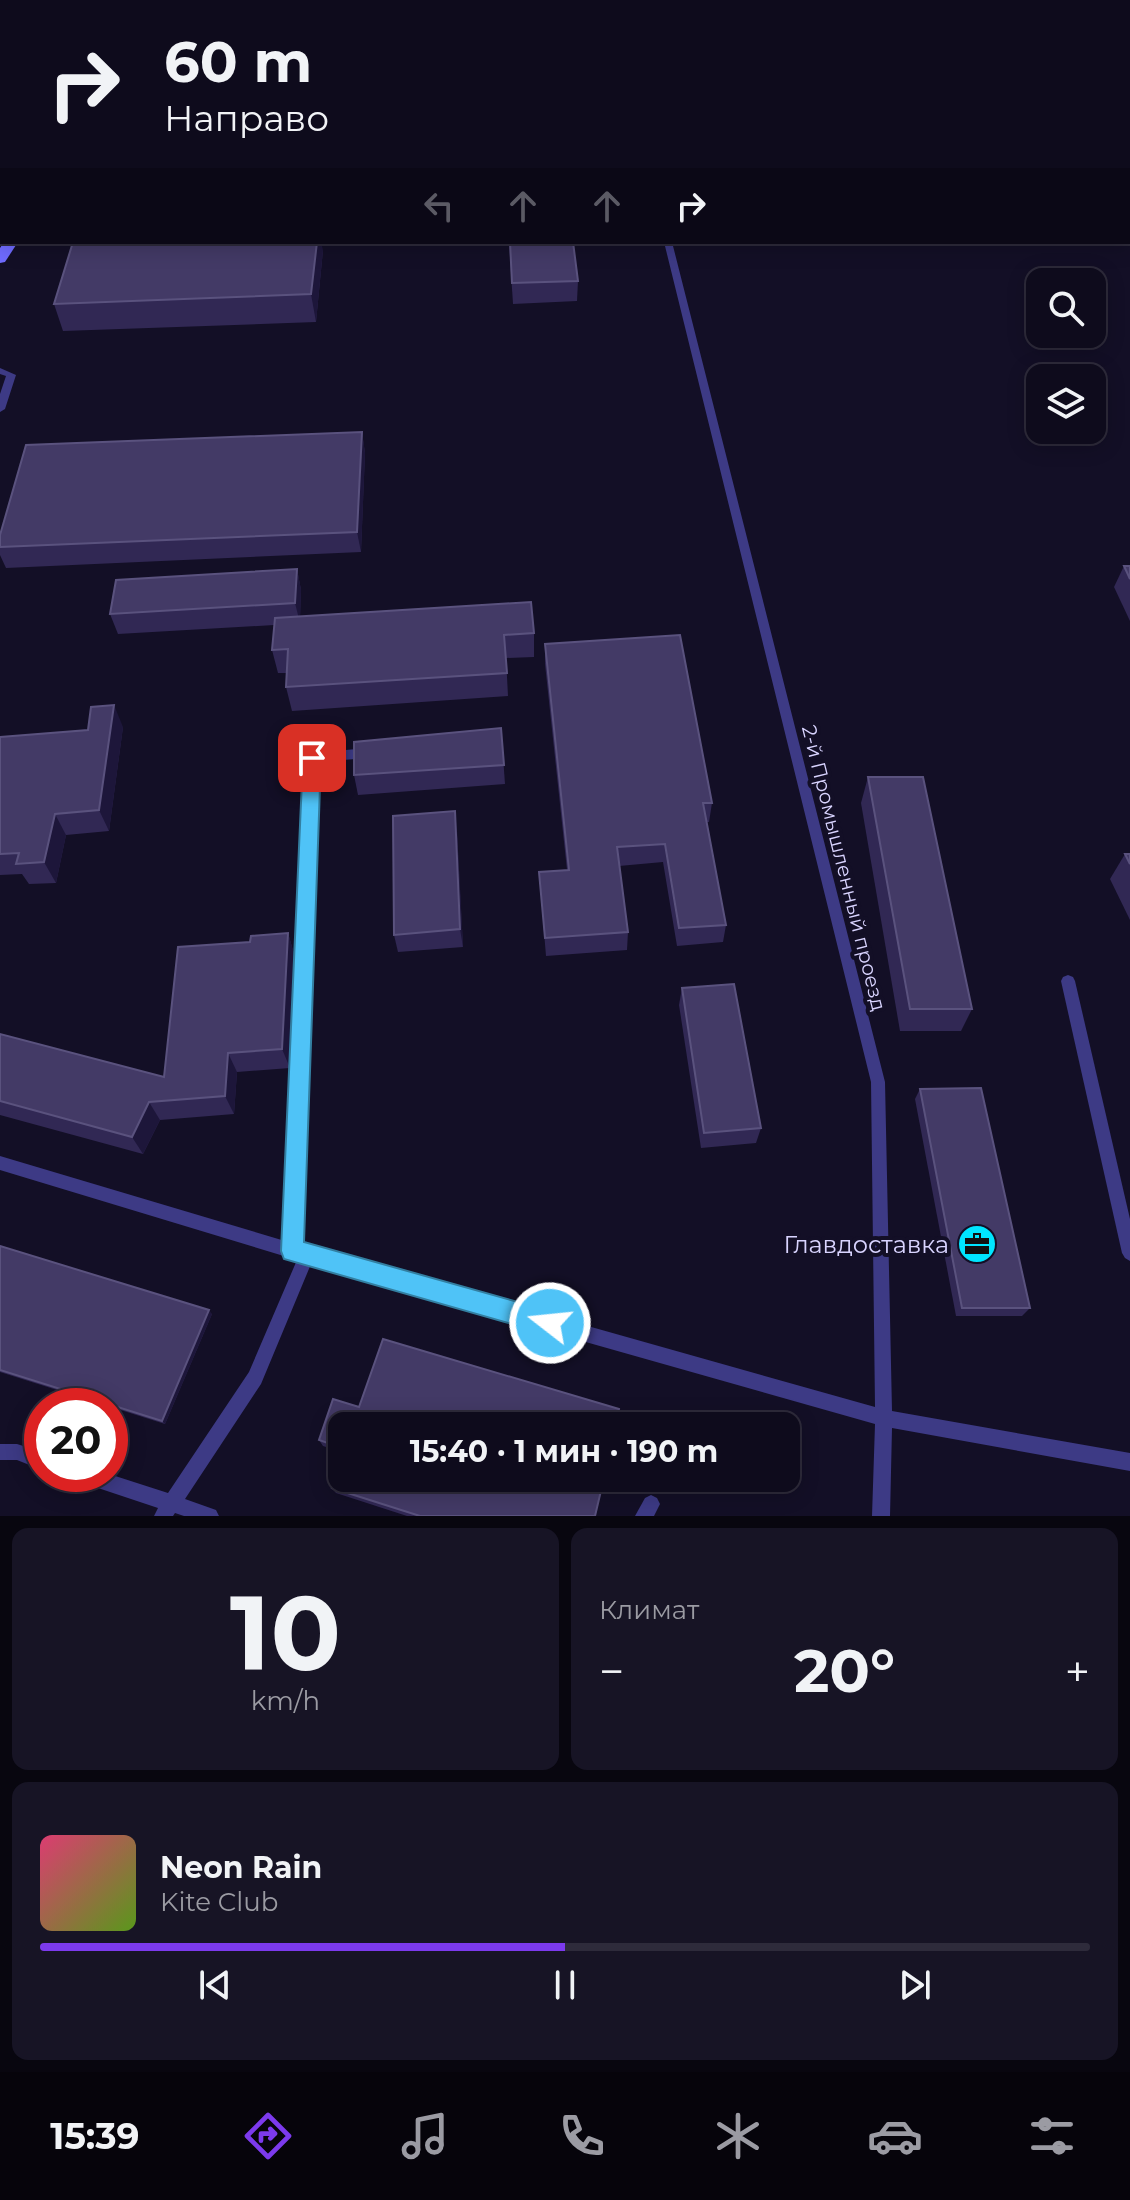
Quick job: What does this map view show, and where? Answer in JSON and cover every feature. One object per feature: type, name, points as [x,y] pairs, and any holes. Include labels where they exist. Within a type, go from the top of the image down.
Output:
[{"type":"lane","name":"2-й Промышленный проезд","points":[[668,244],[878,1082],[884,1418],[881,1516]]},
{"type":"lane","points":[[0,371],[11,375],[0,409]]},
{"type":"lane","points":[[167,1510],[255,1378],[300,1252],[312,758],[386,751]]},
{"type":"lane","points":[[1068,981],[1130,1253]]},
{"type":"lane","points":[[0,1163],[884,1418],[1130,1462]]},
{"type":"lane","points":[[0,1452],[24,1455]]},
{"type":"lane","points":[[125,1492],[167,1510],[210,1516]]},
{"type":"building","points":[[72,244],[317,244],[311,294],[54,304]]},
{"type":"building","points":[[510,244],[573,244],[578,281],[512,283]]},
{"type":"building","points":[[362,432],[357,532],[0,547],[0,535],[26,445]]},
{"type":"building","points":[[297,569],[295,603],[110,614],[116,580]]},
{"type":"building","points":[[531,602],[534,633],[504,635],[507,673],[286,687],[288,649],[272,650],[275,618]]},
{"type":"building","points":[[680,635],[712,803],[703,803],[726,925],[679,928],[665,844],[617,847],[628,932],[545,938],[539,872],[569,870],[545,644]]},
{"type":"building","points":[[114,705],[99,810],[55,814],[44,862],[16,864],[19,853],[0,854],[0,737],[88,730],[91,707]]},
{"type":"building","points":[[501,728],[504,765],[354,775],[354,742]]},
{"type":"building","points":[[868,777],[923,777],[972,1009],[910,1009]]},
{"type":"building","points":[[455,811],[460,929],[394,935],[393,816]]},
{"type":"building","points":[[288,933],[282,1049],[228,1053],[225,1096],[149,1102],[132,1137],[0,1101],[0,1034],[164,1077],[178,947],[250,942],[251,936]]},
{"type":"building","points":[[734,984],[761,1128],[704,1133],[682,988]]},
{"type":"building","points":[[981,1088],[1030,1308],[962,1308],[920,1089]]},
{"type":"building","points":[[0,1246],[209,1310],[162,1421],[128,1410],[128,1388],[57,1388],[0,1370]]},
{"type":"building","points":[[383,1339],[619,1409],[618,1412],[329,1412],[333,1399],[359,1407]]},
{"type":"building","points":[[328,1414],[328,1443],[319,1440]]},
{"type":"building","points":[[345,1492],[601,1492],[595,1516],[420,1516]]},
{"type":"place","name":"Главдоставка","points":[[977,1244]]},
{"type":"route","points":[[312,758],[292,1251],[550,1323]]}]
